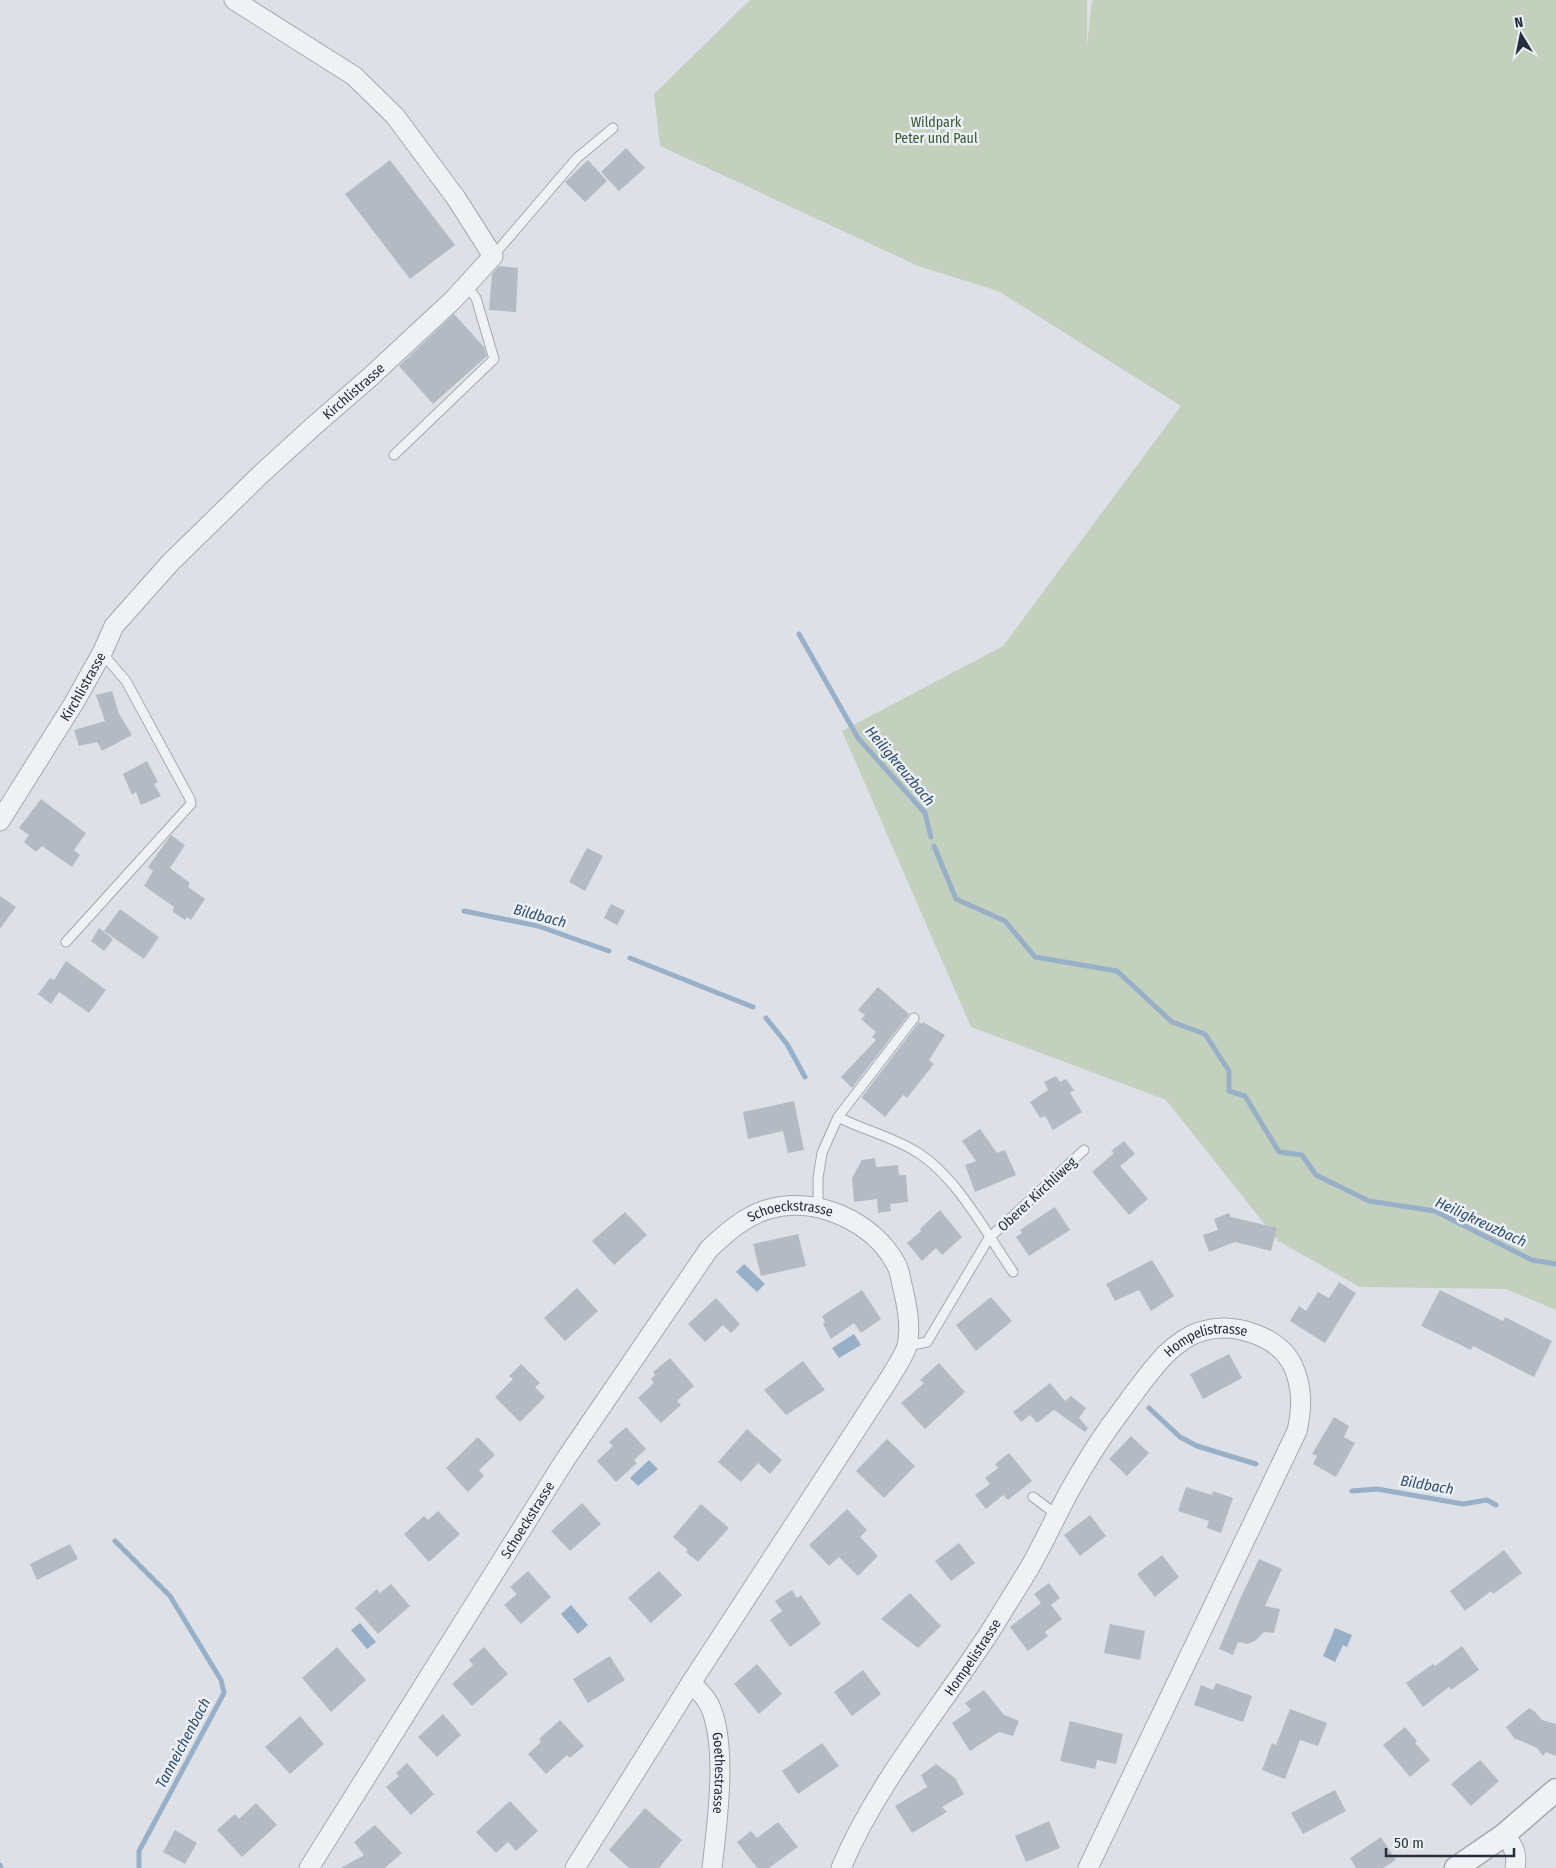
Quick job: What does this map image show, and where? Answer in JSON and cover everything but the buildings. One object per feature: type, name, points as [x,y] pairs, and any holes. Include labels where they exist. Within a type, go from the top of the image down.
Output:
[{"type":"street","points":[[234,0],[354,76],[395,116],[456,198],[493,256]]},
{"type":"street","name":"Kirchlistrasse","points":[[0,821],[102,653],[114,626],[170,563],[260,475],[369,378],[466,285],[493,256]]},
{"type":"street","name":"Schoeckstrasse","points":[[310,1868],[565,1460],[709,1249],[728,1230],[750,1216],[770,1209],[790,1206],[818,1208],[849,1218],[877,1239],[897,1265],[908,1310],[907,1346],[891,1376],[574,1868]]},
{"type":"street","name":"Hompelistrasse","points":[[841,1868],[875,1801],[926,1723],[992,1629],[1030,1566],[1070,1489],[1102,1436],[1138,1387],[1166,1355],[1183,1341],[1203,1331],[1222,1328],[1238,1329],[1261,1336],[1279,1348],[1293,1365],[1301,1391],[1302,1410],[1297,1431],[1088,1868]]},
{"type":"street","name":"Goethestrasse","points":[[691,1684],[704,1696],[712,1709],[719,1756],[718,1805],[712,1868]]},
{"type":"street","points":[[1456,1868],[1504,1835],[1556,1790]]},
{"type":"street","points":[[1504,1835],[1512,1843],[1516,1861],[1515,1868]]},
{"type":"lane","points":[[493,256],[578,158],[612,128]]},
{"type":"lane","points":[[394,455],[494,358],[476,298],[466,285]]},
{"type":"lane","points":[[66,942],[191,804],[126,681],[102,653]]},
{"type":"lane","points":[[818,1208],[818,1178],[822,1153],[838,1118],[914,1018]]},
{"type":"lane","name":"Oberer Kirchliweg","points":[[838,1118],[913,1149],[931,1161],[958,1192],[1013,1272]]},
{"type":"lane","name":"Oberer Kirchliweg","points":[[907,1346],[927,1342],[989,1238],[1084,1150]]},
{"type":"lane","points":[[1033,1497],[1057,1515]]},
{"type":"green space","name":"Wildpark Peter und Paul","points":[[750,0],[1087,0],[1087,45],[1092,0],[1556,0],[1556,1310],[1506,1289],[1360,1287],[1278,1241],[1166,1100],[971,1027],[842,731],[1003,646],[1181,406],[998,291],[918,266],[660,146],[654,94]]},
{"type":"water","points":[[744,1264],[765,1284],[757,1292],[736,1272]]},
{"type":"water","points":[[854,1334],[861,1345],[839,1358],[832,1348]]},
{"type":"water","points":[[649,1460],[658,1469],[638,1486],[630,1478]]},
{"type":"water","points":[[571,1605],[588,1625],[578,1634],[561,1614]]},
{"type":"water","points":[[360,1623],[376,1642],[367,1649],[351,1630]]},
{"type":"water","points":[[1335,1628],[1352,1635],[1347,1647],[1343,1645],[1335,1662],[1323,1656]]},
{"type":"waterway","name":"Heiligkreuzbach","points":[[799,634],[858,738],[925,813],[931,837]]},
{"type":"waterway","name":"Heiligkreuzbach","points":[[934,846],[956,899],[1005,921],[1035,957],[1117,971],[1172,1022],[1205,1034],[1229,1071],[1229,1091],[1245,1096],[1279,1152],[1302,1155],[1316,1175],[1369,1201],[1435,1211],[1532,1260],[1556,1264]]},
{"type":"waterway","name":"Bildbach","points":[[464,911],[538,926],[609,951]]},
{"type":"waterway","name":"Bildbach","points":[[630,958],[753,1007]]},
{"type":"waterway","name":"Bildbach","points":[[766,1018],[787,1044],[805,1077]]},
{"type":"waterway","name":"Bildbach","points":[[1149,1408],[1180,1437],[1197,1446],[1256,1464]]},
{"type":"waterway","name":"Bildbach","points":[[1352,1491],[1377,1489],[1463,1504],[1487,1500],[1496,1505]]},
{"type":"waterway","name":"Tanneichenbach","points":[[115,1541],[170,1596],[221,1680],[224,1693],[139,1851],[139,1868]]}]
